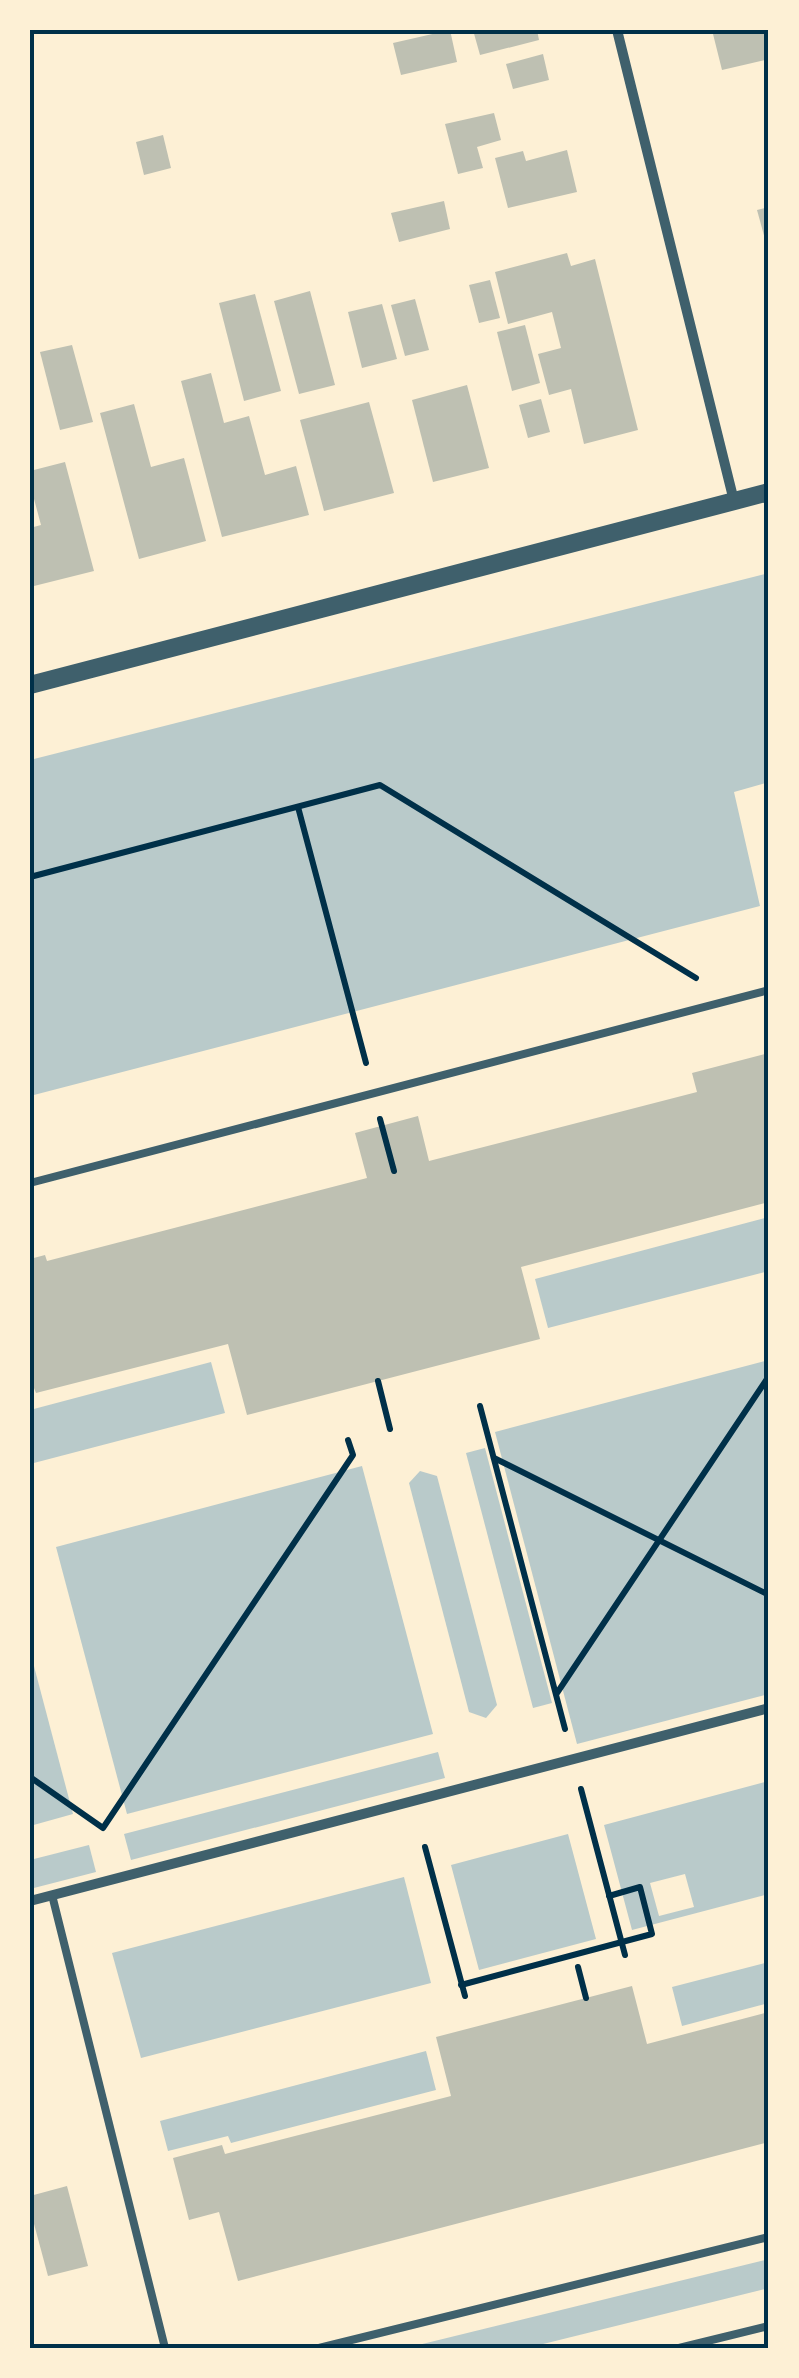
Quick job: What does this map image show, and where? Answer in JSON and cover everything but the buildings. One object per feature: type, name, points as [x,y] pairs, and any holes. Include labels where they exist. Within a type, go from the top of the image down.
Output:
[{"type":"street","points":[[617,30],[734,502]]},
{"type":"street","points":[[30,685],[769,492]]},
{"type":"street","points":[[30,1901],[769,1708]]},
{"type":"lane","points":[[30,1183],[769,990]]},
{"type":"lane","points":[[52,1896],[165,2348]]},
{"type":"lane","points":[[319,2348],[769,2237]]},
{"type":"lane","points":[[679,2348],[769,2326]]},
{"type":"path","points":[[30,877],[380,786],[732,1000]]},
{"type":"path","points":[[298,807],[394,1171]]},
{"type":"path","points":[[556,1694],[769,1376]]},
{"type":"path","points":[[378,1381],[390,1430]]},
{"type":"path","points":[[480,1406],[625,1954]]},
{"type":"path","points":[[30,1777],[103,1828],[352,1455],[348,1440]]},
{"type":"path","points":[[494,1458],[769,1595]]},
{"type":"path","points":[[425,1847],[464,1996]]},
{"type":"path","points":[[461,1985],[652,1934],[640,1887],[609,1896]]},
{"type":"path","points":[[578,1967],[586,1998]]},
{"type":"shaded area","points":[[769,573],[769,782],[734,792],[760,906],[30,1096],[30,760]]},
{"type":"shaded area","points":[[769,1217],[769,1271],[548,1328],[535,1279]]},
{"type":"shaded area","points":[[769,1360],[769,1694],[577,1744],[495,1432]]},
{"type":"shaded area","points":[[211,1362],[225,1413],[30,1464],[30,1410]]},
{"type":"shaded area","points":[[485,1448],[552,1703],[533,1708],[466,1453]]},
{"type":"shaded area","points":[[362,1466],[433,1734],[127,1814],[56,1547]]},
{"type":"shaded area","points":[[420,1471],[437,1476],[497,1705],[486,1718],[469,1712],[409,1483]]},
{"type":"shaded area","points":[[30,1651],[73,1814],[30,1826]]},
{"type":"shaded area","points":[[438,1752],[445,1778],[131,1860],[124,1834]]},
{"type":"shaded area","points":[[769,1781],[769,1894],[632,1930],[604,1825]],"holes":[[[685,1874],[694,1907],[659,1916],[650,1883]]]},
{"type":"shaded area","points":[[568,1834],[596,1939],[479,1970],[451,1865]]},
{"type":"shaded area","points":[[89,1845],[96,1872],[30,1889],[30,1860]]},
{"type":"shaded area","points":[[404,1877],[431,1983],[141,2058],[112,1953]]},
{"type":"shaded area","points":[[769,1962],[769,2003],[682,2026],[672,1987]]},
{"type":"shaded area","points":[[426,2051],[436,2090],[231,2143],[228,2136],[168,2151],[160,2121]]},
{"type":"shaded area","points":[[769,2259],[769,2288],[527,2348],[406,2348]]}]
